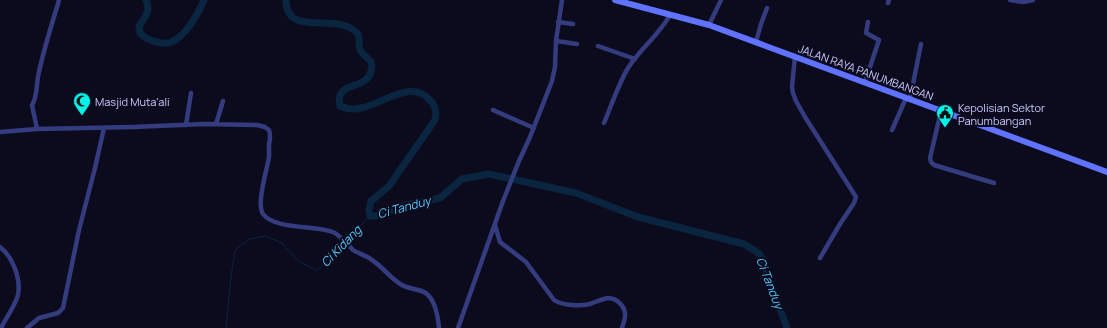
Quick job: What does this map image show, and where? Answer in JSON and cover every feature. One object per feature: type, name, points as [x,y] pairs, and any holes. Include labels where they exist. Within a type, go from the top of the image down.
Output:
[{"type":"main road","name":"JALAN RAYA PANUMBANGAN","points":[[615,0],[709,25],[1107,172]]},
{"type":"street","points":[[37,129],[32,105],[35,99],[37,78],[43,54],[59,0]]},
{"type":"street","points":[[458,328],[503,201],[534,128],[554,75],[558,22],[562,0]]},
{"type":"street","points":[[709,25],[721,0]]},
{"type":"street","points":[[1010,0],[1023,2],[1033,0]]},
{"type":"street","points":[[756,42],[761,24],[768,8]]},
{"type":"street","points":[[604,123],[620,82],[628,68],[664,25],[670,15]]},
{"type":"street","points":[[558,22],[573,24]]},
{"type":"street","points":[[865,82],[878,40],[866,33],[868,22]]},
{"type":"street","points":[[556,41],[576,44]]},
{"type":"street","points":[[892,130],[908,98],[921,44]]},
{"type":"street","points":[[598,46],[635,60]]},
{"type":"street","points":[[795,56],[792,87],[796,101],[856,197],[854,203],[820,258]]},
{"type":"street","points":[[186,125],[191,94]]},
{"type":"street","points":[[216,124],[223,101]]},
{"type":"street","points":[[493,110],[534,128]]},
{"type":"street","points":[[941,111],[930,158],[931,162],[934,165],[994,183]]},
{"type":"street","points":[[0,132],[37,129],[216,124],[257,125],[265,127],[270,133],[269,157],[261,205],[261,210],[264,215],[285,224],[304,228],[327,230],[337,235],[358,253],[370,258],[401,284],[428,295],[435,308],[439,328]]},
{"type":"street","points":[[27,328],[40,318],[58,313],[63,308],[79,230],[104,128]]},
{"type":"street","points":[[495,225],[500,242],[526,262],[554,300],[580,305],[590,304],[606,298],[614,299],[625,312],[622,328]]},
{"type":"street","points":[[0,247],[8,255],[13,265],[17,276],[18,287],[16,299],[1,328]]},
{"type":"waterway","name":"Ci Tanduy","points":[[146,0],[148,11],[139,26],[140,33],[144,37],[160,43],[169,43],[186,31],[195,18],[204,0]]},
{"type":"waterway","name":"Ci Tanduy","points":[[286,0],[288,12],[294,19],[303,22],[337,24],[348,27],[357,33],[360,50],[371,62],[371,70],[368,77],[364,81],[342,92],[339,98],[340,106],[351,109],[363,108],[398,94],[409,92],[420,93],[430,100],[435,107],[435,120],[389,186],[371,201],[369,210],[370,216],[376,216],[406,205],[440,198],[462,179],[489,174],[576,193],[638,217],[744,244],[760,254],[787,328]]},
{"type":"waterway","name":"Ci Kidang","points":[[346,240],[370,216]]},
{"type":"waterway","name":"Ci Kidang","points":[[226,328],[235,250],[249,239],[265,236],[282,243],[297,260],[317,271],[344,242]]},
{"type":"place","name":"Masjid Muta'ali","points":[[82,116]]},
{"type":"place","name":"Kepolisian Sektor Panumbangan","points":[[945,128]]}]
